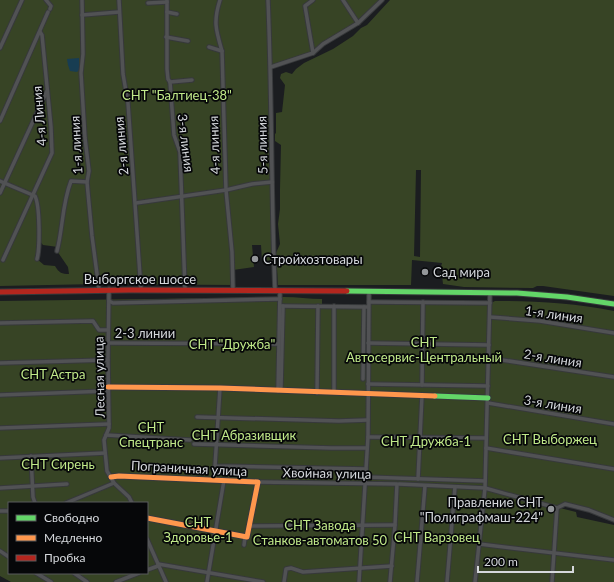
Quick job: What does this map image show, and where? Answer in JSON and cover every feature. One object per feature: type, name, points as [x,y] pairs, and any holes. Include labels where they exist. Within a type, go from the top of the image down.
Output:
[{"type":"street","points":[[0,48],[22,0]]},
{"type":"street","points":[[0,121],[51,6],[46,0]]},
{"type":"street","name":"1-я линия","points":[[82,0],[83,54],[81,73],[85,138],[89,171],[88,182],[92,236],[99,289]]},
{"type":"street","name":"2-я линия","points":[[119,0],[123,74],[128,103],[141,290]]},
{"type":"street","name":"4-я линия","points":[[220,0],[215,21],[222,51],[226,190],[232,252],[233,290]]},
{"type":"street","name":"5-я линия","points":[[268,0],[271,67],[272,182],[277,291],[282,306]]},
{"type":"street","points":[[313,0],[305,6],[313,53]]},
{"type":"street","points":[[343,0],[358,23]]},
{"type":"street","points":[[271,67],[313,53],[323,44],[358,23],[382,0]]},
{"type":"street","points":[[148,3],[167,1]]},
{"type":"street","name":"3-я линия","points":[[167,1],[167,69],[168,79],[170,82],[174,135],[180,152],[186,290]]},
{"type":"street","points":[[82,15],[119,12]]},
{"type":"street","points":[[167,12],[178,14]]},
{"type":"street","name":"4-я Линия","points":[[3,260],[52,153],[42,36],[40,32]]},
{"type":"street","points":[[166,37],[188,41]]},
{"type":"street","points":[[209,47],[222,51]]},
{"type":"street","points":[[170,82],[192,80]]},
{"type":"street","points":[[0,193],[47,90]]},
{"type":"street","points":[[0,181],[35,196],[38,216],[39,249],[37,259]]},
{"type":"street","points":[[57,251],[64,207],[71,181],[88,182]]},
{"type":"street","points":[[136,203],[272,182]]},
{"type":"street","name":"Выборгское шоссе","points":[[0,292],[109,289],[369,292]]},
{"type":"street","name":"Лесная улица","points":[[109,289],[109,424],[104,440],[107,470],[112,480]]},
{"type":"street","points":[[363,380],[366,307],[369,302],[369,292],[546,295],[614,304]]},
{"type":"street","points":[[475,582],[485,488],[490,293]]},
{"type":"street","points":[[109,301],[113,303],[280,299]]},
{"type":"street","points":[[369,302],[490,303]]},
{"type":"street","points":[[422,385],[423,302]]},
{"type":"street","points":[[282,306],[366,307]]},
{"type":"street","points":[[278,391],[278,344],[282,306]]},
{"type":"street","points":[[282,306],[281,388],[293,389]]},
{"type":"street","points":[[317,391],[318,306]]},
{"type":"street","points":[[0,395],[108,389],[220,388],[278,391],[334,391],[334,306]]},
{"type":"street","points":[[359,582],[368,437],[368,342],[366,307]]},
{"type":"street","name":"1-я линия","points":[[490,317],[540,321],[614,333]]},
{"type":"street","points":[[0,322],[93,321],[99,330],[108,330]]},
{"type":"street","points":[[368,342],[489,345]]},
{"type":"street","name":"2-3 линии","points":[[108,343],[278,344]]},
{"type":"street","name":"2-я линия","points":[[489,358],[614,377]]},
{"type":"street","points":[[0,363],[108,360]]},
{"type":"street","points":[[368,384],[488,386]]},
{"type":"street","points":[[220,388],[215,466],[366,469]]},
{"type":"street","points":[[317,391],[488,400]]},
{"type":"street","points":[[418,479],[422,396]]},
{"type":"street","name":"3-я линия","points":[[488,400],[614,424]]},
{"type":"street","points":[[197,417],[339,421],[368,420]]},
{"type":"street","points":[[0,428],[109,424]]},
{"type":"street","points":[[106,435],[190,440]]},
{"type":"street","points":[[368,437],[486,438]]},
{"type":"street","points":[[194,444],[367,448]]},
{"type":"street","points":[[486,448],[614,469]]},
{"type":"street","points":[[0,458],[105,453]]},
{"type":"street","points":[[31,456],[33,497],[36,502]]},
{"type":"street","name":"Пограничная улица","points":[[112,480],[119,476],[258,482],[246,537]]},
{"type":"street","points":[[365,477],[485,481]]},
{"type":"street","points":[[68,502],[112,480],[129,497],[132,502]]},
{"type":"street","points":[[207,582],[224,480]]},
{"type":"street","name":"Хвойная улица","points":[[258,482],[398,484],[485,488]]},
{"type":"street","points":[[0,488],[67,484]]},
{"type":"street","points":[[390,582],[398,484]]},
{"type":"street","points":[[417,582],[425,486]]},
{"type":"street","points":[[447,582],[455,487]]},
{"type":"street","points":[[485,488],[557,508],[565,504],[589,510],[614,520]]},
{"type":"street","points":[[552,582],[557,508]]},
{"type":"street","points":[[148,518],[246,537],[244,545]]},
{"type":"street","points":[[249,526],[362,524],[395,525]]},
{"type":"street","points":[[148,541],[166,582]]},
{"type":"street","points":[[479,544],[614,560]]},
{"type":"street","points":[[0,551],[8,555]]},
{"type":"street","points":[[148,570],[158,565],[262,582]]},
{"type":"street","points":[[284,582],[286,570],[291,568],[303,572],[359,567],[392,566]]},
{"type":"street","points":[[38,574],[51,582]]},
{"type":"street","points":[[75,574],[87,582]]},
{"type":"street","points":[[116,582],[137,574]]},
{"type":"green space","name":"СНТ \"Балтиец-38\"","points":[[0,0],[382,0],[358,23],[323,44],[313,53],[271,68],[274,260],[262,261],[261,245],[252,245],[254,267],[233,270],[233,285],[97,284],[0,286]],"holes":[[[39,240],[43,245],[58,247],[57,251],[68,267],[69,274],[61,273],[55,266],[44,265],[37,259]]]},
{"type":"green space","points":[[390,0],[614,0],[614,296],[543,286],[533,288],[464,287],[443,284],[442,263],[412,260],[411,285],[278,285],[276,253],[280,244],[278,224],[280,209],[281,145],[275,141],[275,134],[276,113],[282,112],[285,85],[280,78],[281,74],[286,72],[292,74],[304,63],[333,49],[367,25]],"holes":[[[416,170],[421,170],[420,257],[414,256]]]},
{"type":"green space","points":[[284,297],[322,299],[322,306],[368,307],[369,302],[491,303],[495,301],[510,301],[569,304],[614,311],[614,520],[565,504],[560,508],[576,512],[577,517],[614,525],[614,582],[11,582],[0,576],[0,301]]},
{"type":"water","points":[[79,58],[79,70],[77,72],[70,71],[67,59]]},
{"type":"traffic: fast","points":[[347,291],[517,293],[567,297],[614,304]]},
{"type":"traffic: fast","points":[[435,396],[488,398]]},
{"type":"traffic: slow","points":[[108,387],[220,388],[435,396]]},
{"type":"traffic: slow","points":[[111,477],[119,476],[258,482],[247,537],[148,518]]},
{"type":"traffic: jam","points":[[0,292],[129,290],[347,291]]},
{"type":"place","name":"Стройхозтовары","points":[[255,259]]},
{"type":"place","name":"Сад мира","points":[[425,272]]},
{"type":"place","name":"Правление СНТ \"Полиграфмаш-224\"","points":[[551,509]]},
{"type":"park label","name":"СНТ \"Дружба\"","points":[[232,344]]},
{"type":"park label","name":"СНТ Автосервис-Центральный","points":[[424,350]]},
{"type":"park label","name":"СНТ Астра","points":[[53,374]]},
{"type":"park label","name":"СНТ Спецтранс","points":[[151,434]]},
{"type":"park label","name":"СНТ Абразивщик","points":[[244,435]]},
{"type":"park label","name":"СНТ Выборжец","points":[[550,439]]},
{"type":"park label","name":"СНТ Дружба-1","points":[[426,441]]},
{"type":"park label","name":"СНТ Сирень","points":[[58,464]]},
{"type":"park label","name":"СНТ Здоровье-1","points":[[198,530]]},
{"type":"park label","name":"СНТ Завода Станков-автоматов 50","points":[[320,532]]},
{"type":"park label","name":"СНТ Варзовец","points":[[437,537]]}]
